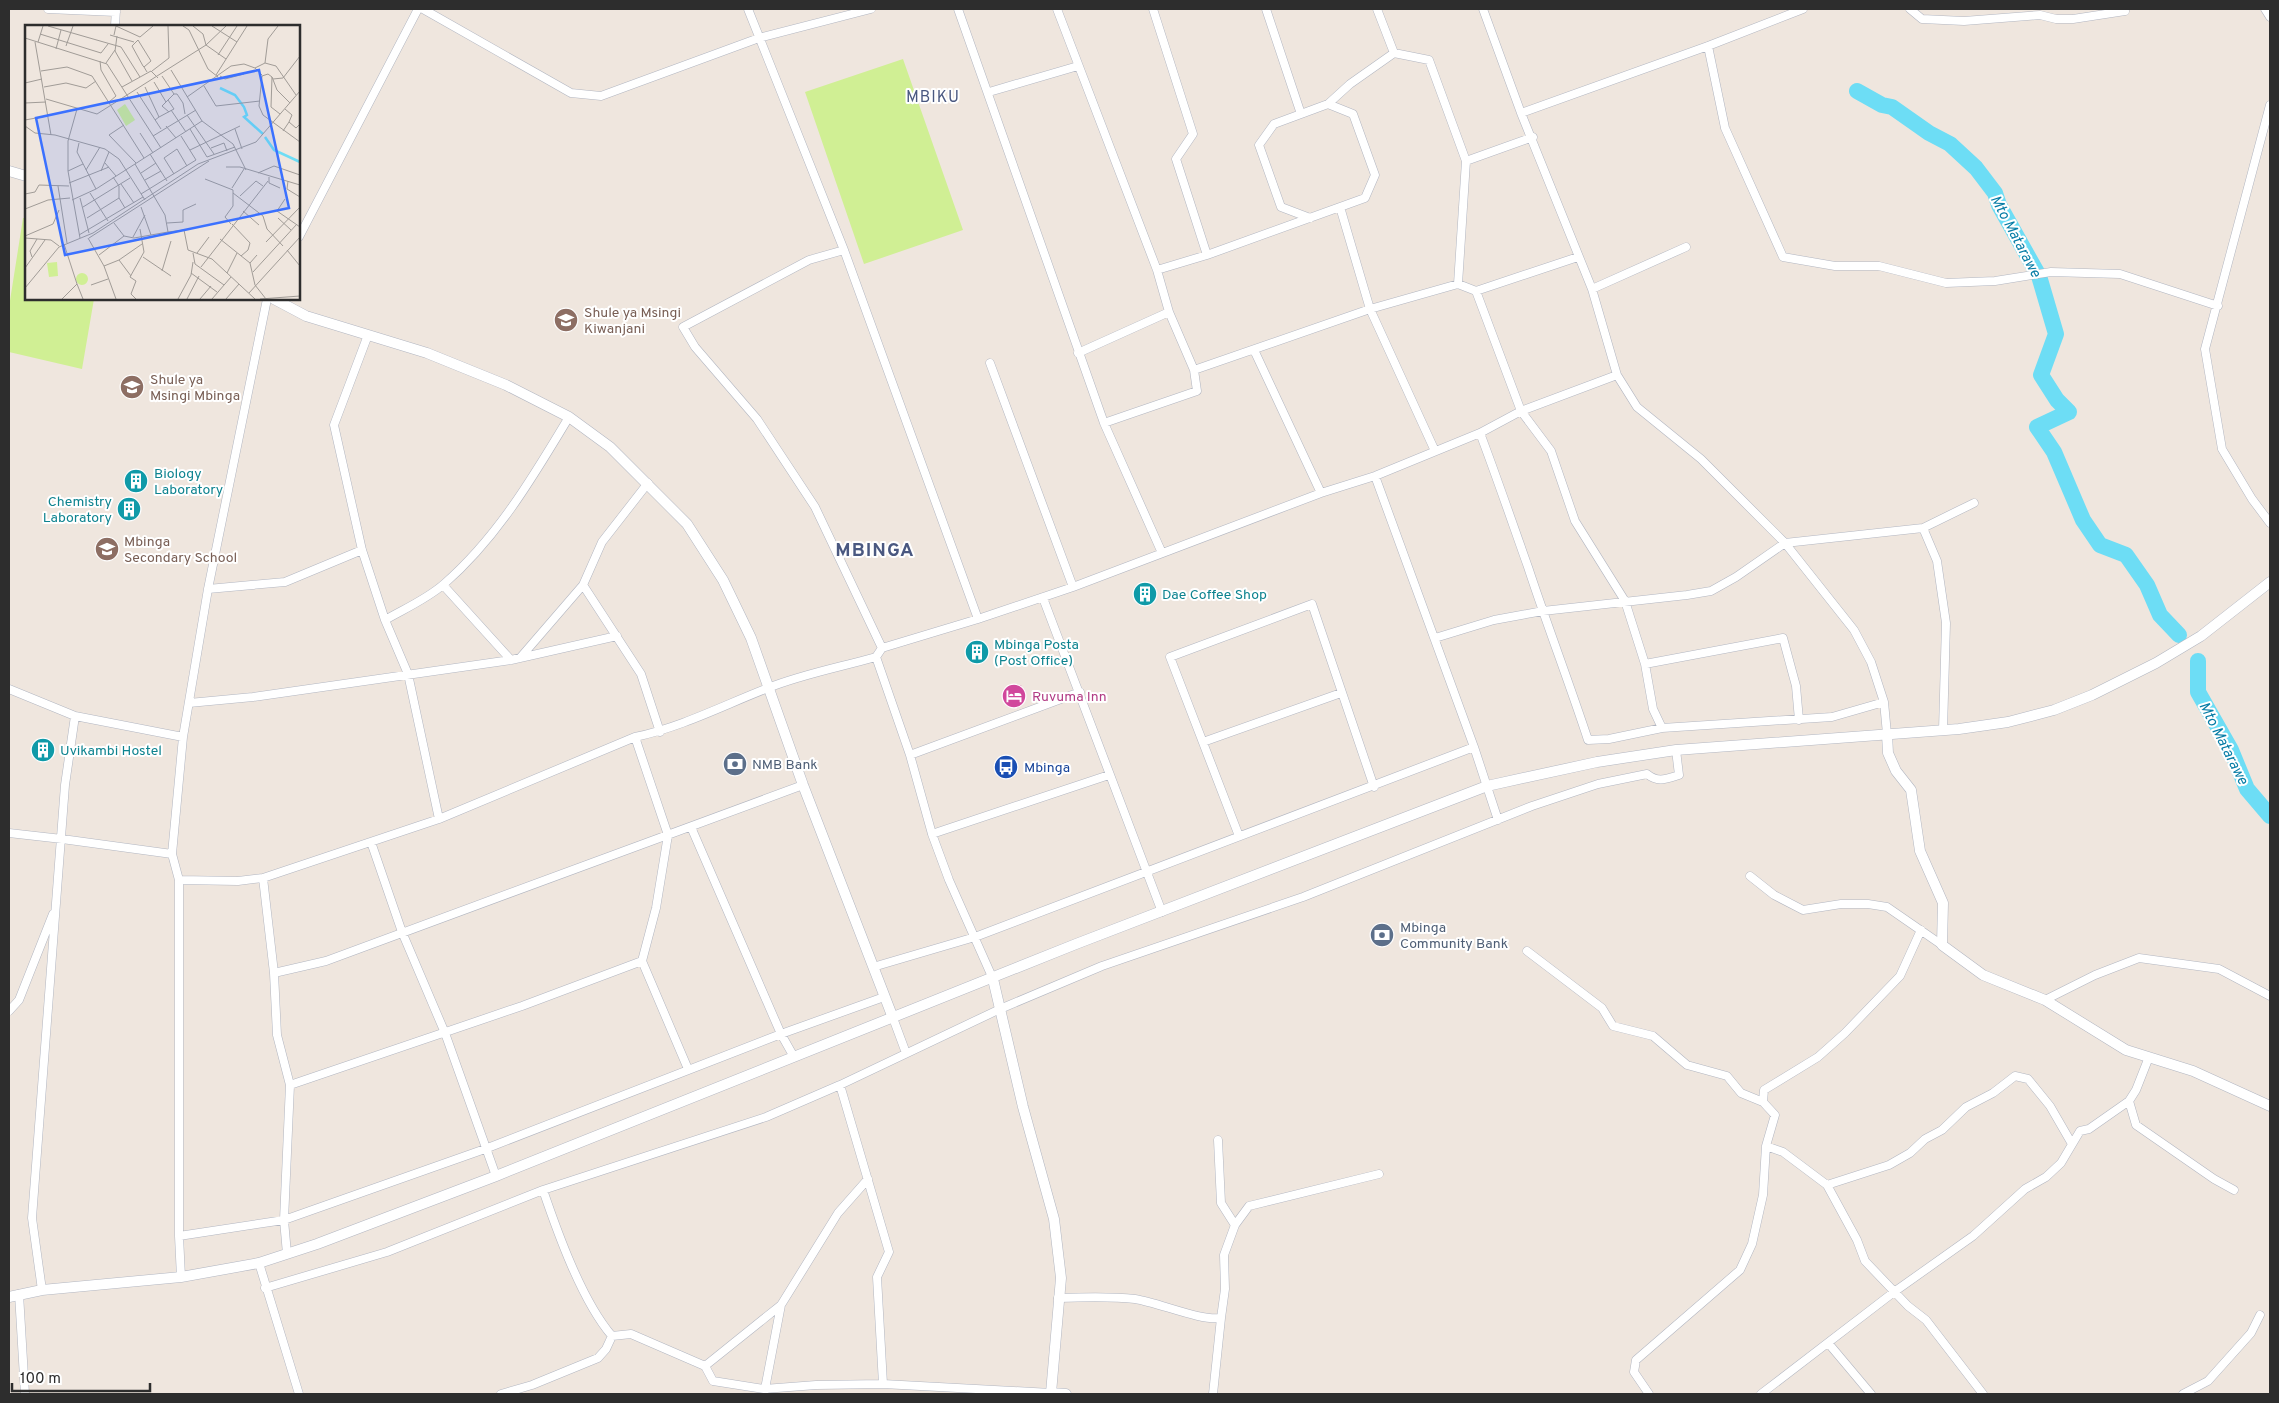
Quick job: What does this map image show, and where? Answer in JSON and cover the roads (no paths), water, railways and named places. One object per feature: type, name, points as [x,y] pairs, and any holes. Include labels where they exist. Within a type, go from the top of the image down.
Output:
[{"type":"main road","points":[[9,171],[25,176]]},
{"type":"main road","points":[[276,300],[306,316],[427,353],[497,382],[569,418],[610,447],[687,524],[723,580],[751,638],[803,785],[893,1018]]},
{"type":"main road","points":[[14,1296],[42,1290],[181,1277],[259,1263],[287,1254],[388,1218],[496,1176],[1162,912],[1487,786],[1597,762],[1676,750],[1943,730],[2008,722],[2054,710],[2092,695],[2156,664],[2201,636],[2270,582]]},
{"type":"main road","points":[[1886,734],[1891,759],[1896,771],[1911,790],[1920,851],[1943,903],[1942,945],[1983,975],[2045,1000],[2126,1050],[2193,1071],[2270,1106]]},
{"type":"main road","points":[[993,979],[1023,1107],[1054,1218],[1061,1278],[1051,1393],[1066,1394]]},
{"type":"street","points":[[48,9],[116,10],[115,25]]},
{"type":"street","points":[[300,235],[418,9]]},
{"type":"street","points":[[423,9],[571,93],[601,96],[759,38],[872,9]]},
{"type":"street","points":[[748,9],[844,250],[978,619]]},
{"type":"street","points":[[958,9],[989,92],[1078,353],[1104,423],[1162,553]]},
{"type":"street","points":[[1057,9],[1157,270],[1169,312],[1194,370],[1197,391],[1104,423]]},
{"type":"street","points":[[1153,9],[1193,134],[1176,159],[1207,255]]},
{"type":"street","points":[[1266,9],[1301,114]]},
{"type":"street","points":[[1377,9],[1394,53]]},
{"type":"street","points":[[1484,9],[1521,112],[1592,289],[1618,375],[1637,406],[1701,459],[1785,544],[1854,630],[1871,662],[1884,702],[1886,734]]},
{"type":"street","points":[[1521,112],[1708,46],[1803,9]]},
{"type":"street","points":[[1910,9],[1922,19],[1964,20],[2040,15],[2073,19],[2125,11]]},
{"type":"street","points":[[2265,9],[2270,17]]},
{"type":"street","points":[[1708,46],[1725,128],[1783,257],[1835,266],[1879,266],[1946,283],[1995,281],[2051,272],[2120,274],[2218,306]]},
{"type":"street","points":[[1310,218],[1281,207],[1259,145],[1274,124],[1328,104],[1350,84],[1394,53],[1429,60],[1466,161],[1458,284]]},
{"type":"street","points":[[989,92],[1078,66]]},
{"type":"street","points":[[1157,270],[1207,255],[1365,198],[1375,175],[1353,114],[1328,104]]},
{"type":"street","points":[[2270,105],[2205,349],[2222,449],[2252,499],[2270,523]]},
{"type":"street","points":[[1466,161],[1533,138]]},
{"type":"street","points":[[1340,207],[1370,309],[1435,451]]},
{"type":"street","points":[[1592,289],[1686,247]]},
{"type":"street","points":[[844,250],[810,260],[683,326],[695,347],[757,419],[815,507],[882,648]]},
{"type":"street","points":[[1194,370],[1370,309],[1458,284],[1476,291],[1578,257]]},
{"type":"street","points":[[1476,291],[1521,411],[1551,451],[1575,521],[1625,601],[1644,664],[1653,708],[1662,728]]},
{"type":"street","points":[[181,1277],[179,1236],[179,880],[172,854],[183,737],[208,589],[267,300]]},
{"type":"street","points":[[1078,353],[1169,312]]},
{"type":"street","points":[[368,335],[334,425],[362,550],[385,620],[408,674],[439,819]]},
{"type":"street","points":[[1254,350],[1321,493]]},
{"type":"street","points":[[990,363],[1073,587]]},
{"type":"street","points":[[179,880],[238,881],[263,878],[439,819],[635,737],[660,732],[734,704],[769,688],[876,657],[882,648],[1043,598],[1321,493],[1376,476],[1480,433],[1521,411],[1618,375]]},
{"type":"street","points":[[385,620],[443,585],[488,540],[526,488],[569,418]]},
{"type":"street","points":[[1480,433],[1513,518],[1588,740],[1609,739],[1662,728],[1832,717],[1884,702]]},
{"type":"street","points":[[1376,476],[1474,747],[1498,820]]},
{"type":"street","points":[[520,658],[583,585],[602,542],[648,483]]},
{"type":"street","points":[[1435,638],[1494,620],[1543,611],[1687,595],[1711,590],[1736,577],[1785,544],[1923,528],[1974,503]]},
{"type":"street","points":[[1923,528],[1937,561],[1946,623],[1943,730]]},
{"type":"street","points":[[208,589],[284,582],[362,550]]},
{"type":"street","points":[[443,585],[511,660]]},
{"type":"street","points":[[583,585],[641,674],[660,732]]},
{"type":"street","points":[[1043,598],[1162,912]]},
{"type":"street","points":[[1238,836],[1170,657],[1312,604],[1340,693],[1374,787]]},
{"type":"street","points":[[189,703],[253,697],[511,660],[617,636]]},
{"type":"street","points":[[1644,664],[1783,638],[1796,686],[1798,720]]},
{"type":"street","points":[[876,657],[910,755],[932,834],[949,880],[993,979]]},
{"type":"street","points":[[9,689],[75,716],[183,737]]},
{"type":"street","points":[[910,755],[1080,692]]},
{"type":"street","points":[[1203,742],[1340,693]]},
{"type":"street","points":[[42,1290],[32,1218],[65,785],[75,716]]},
{"type":"street","points":[[635,737],[668,835],[656,908],[642,961],[688,1070]]},
{"type":"street","points":[[873,967],[975,937],[1238,836],[1374,787],[1474,747]]},
{"type":"street","points":[[265,1288],[387,1252],[543,1190],[766,1117],[840,1085],[1000,1009],[1102,966],[1303,898],[1498,820],[1598,784],[1636,775],[1647,774],[1654,780],[1662,781],[1679,775],[1676,750]]},
{"type":"street","points":[[932,834],[1109,775]]},
{"type":"street","points":[[274,974],[326,961],[803,785]]},
{"type":"street","points":[[691,827],[781,1034],[794,1057]]},
{"type":"street","points":[[9,833],[172,854]]},
{"type":"street","points":[[371,842],[402,932],[444,1033],[496,1176]]},
{"type":"street","points":[[1750,876],[1774,896],[1803,910],[1841,904],[1868,904],[1886,907],[1942,945]]},
{"type":"street","points":[[263,878],[274,974],[277,1035],[290,1085],[284,1220],[287,1254]]},
{"type":"street","points":[[9,1011],[19,1000],[57,904]]},
{"type":"street","points":[[1763,1102],[1764,1090],[1818,1057],[1845,1033],[1900,976],[1921,930]]},
{"type":"street","points":[[1527,951],[1602,1008],[1613,1026],[1653,1036],[1687,1066],[1727,1076],[1741,1093],[1763,1102],[1775,1115],[1766,1146],[1763,1195],[1752,1244],[1740,1270],[1636,1360],[1634,1372],[1649,1394]]},
{"type":"street","points":[[2045,1000],[2096,975],[2139,958],[2219,969],[2270,996]]},
{"type":"street","points":[[290,1085],[444,1033],[642,961]]},
{"type":"street","points":[[179,1236],[284,1220],[486,1149],[781,1034],[884,997]]},
{"type":"street","points":[[893,1018],[906,1053]]},
{"type":"street","points":[[1761,1394],[1829,1344],[1894,1292],[1973,1236],[2025,1189],[2046,1177],[2061,1162],[2080,1131],[2089,1129],[2129,1101],[2136,1090],[2149,1057]]},
{"type":"street","points":[[1827,1185],[1889,1165],[1910,1153],[1925,1139],[1942,1130],[1966,1107],[1993,1093],[2015,1076],[2028,1079],[2050,1106],[2072,1144]]},
{"type":"street","points":[[840,1085],[889,1252],[877,1276],[884,1384]]},
{"type":"street","points":[[2129,1101],[2136,1125],[2214,1180],[2234,1190]]},
{"type":"street","points":[[1218,1140],[1222,1203],[1235,1225]]},
{"type":"street","points":[[1766,1146],[1783,1152],[1827,1185],[1857,1240],[1865,1261],[1908,1306],[1926,1320],[1983,1394]]},
{"type":"street","points":[[1213,1394],[1225,1289],[1224,1255],[1235,1225],[1249,1206],[1379,1174]]},
{"type":"street","points":[[705,1366],[781,1305],[838,1213],[868,1179]]},
{"type":"street","points":[[543,1190],[557,1230],[598,1320],[612,1336]]},
{"type":"street","points":[[259,1263],[265,1288],[299,1394]]},
{"type":"street","points":[[14,1296],[25,1394]]},
{"type":"street","points":[[1058,1298],[1135,1299],[1170,1307],[1211,1320],[1221,1318]]},
{"type":"street","points":[[764,1392],[781,1305]]},
{"type":"street","points":[[2183,1394],[2208,1381],[2251,1333],[2260,1314]]},
{"type":"street","points":[[612,1336],[631,1334],[705,1366],[713,1381],[764,1392],[816,1384],[884,1384],[1051,1393]]},
{"type":"street","points":[[501,1394],[532,1385],[598,1358],[606,1349],[612,1336]]},
{"type":"street","points":[[1829,1344],[1871,1394]]},
{"type":"waterway","name":"Mto Matarawe","points":[[1857,91],[1882,105],[1892,107],[1929,133],[1950,144],[1976,168],[1995,193],[1999,205],[2039,276],[2056,334],[2041,375],[2057,400],[2069,412],[2037,427],[2054,452],[2083,520],[2100,545],[2126,555],[2147,585],[2160,615],[2179,635]]},
{"type":"waterway","name":"Mto Matarawe","points":[[2198,661],[2198,692],[2231,750],[2247,789],[2270,816]]},
{"type":"place","name":"Shule ya Msingi Kiwanjani","points":[[566,320]]},
{"type":"place","name":"Shule ya Msingi Mbinga","points":[[132,387]]},
{"type":"place","name":"Biology Laboratory","points":[[136,481]]},
{"type":"place","name":"Chemistry Laboratory","points":[[129,509]]},
{"type":"place","name":"Mbinga Secondary School","points":[[107,549]]},
{"type":"place","name":"Dae Coffee Shop","points":[[1145,594]]},
{"type":"place","name":"Mbinga Posta (Post Office)","points":[[977,652]]},
{"type":"place","name":"Ruvuma Inn","points":[[1014,696]]},
{"type":"place","name":"Uvikambi Hostel","points":[[43,750]]},
{"type":"place","name":"NMB Bank","points":[[735,764]]},
{"type":"place","name":"Mbinga","points":[[1006,767]]},
{"type":"place","name":"Mbinga Community Bank","points":[[1382,935]]},
{"type":"district","name":"MBIKU","points":[[933,96]]},
{"type":"district","name":"MBINGA","points":[[875,549]]}]
